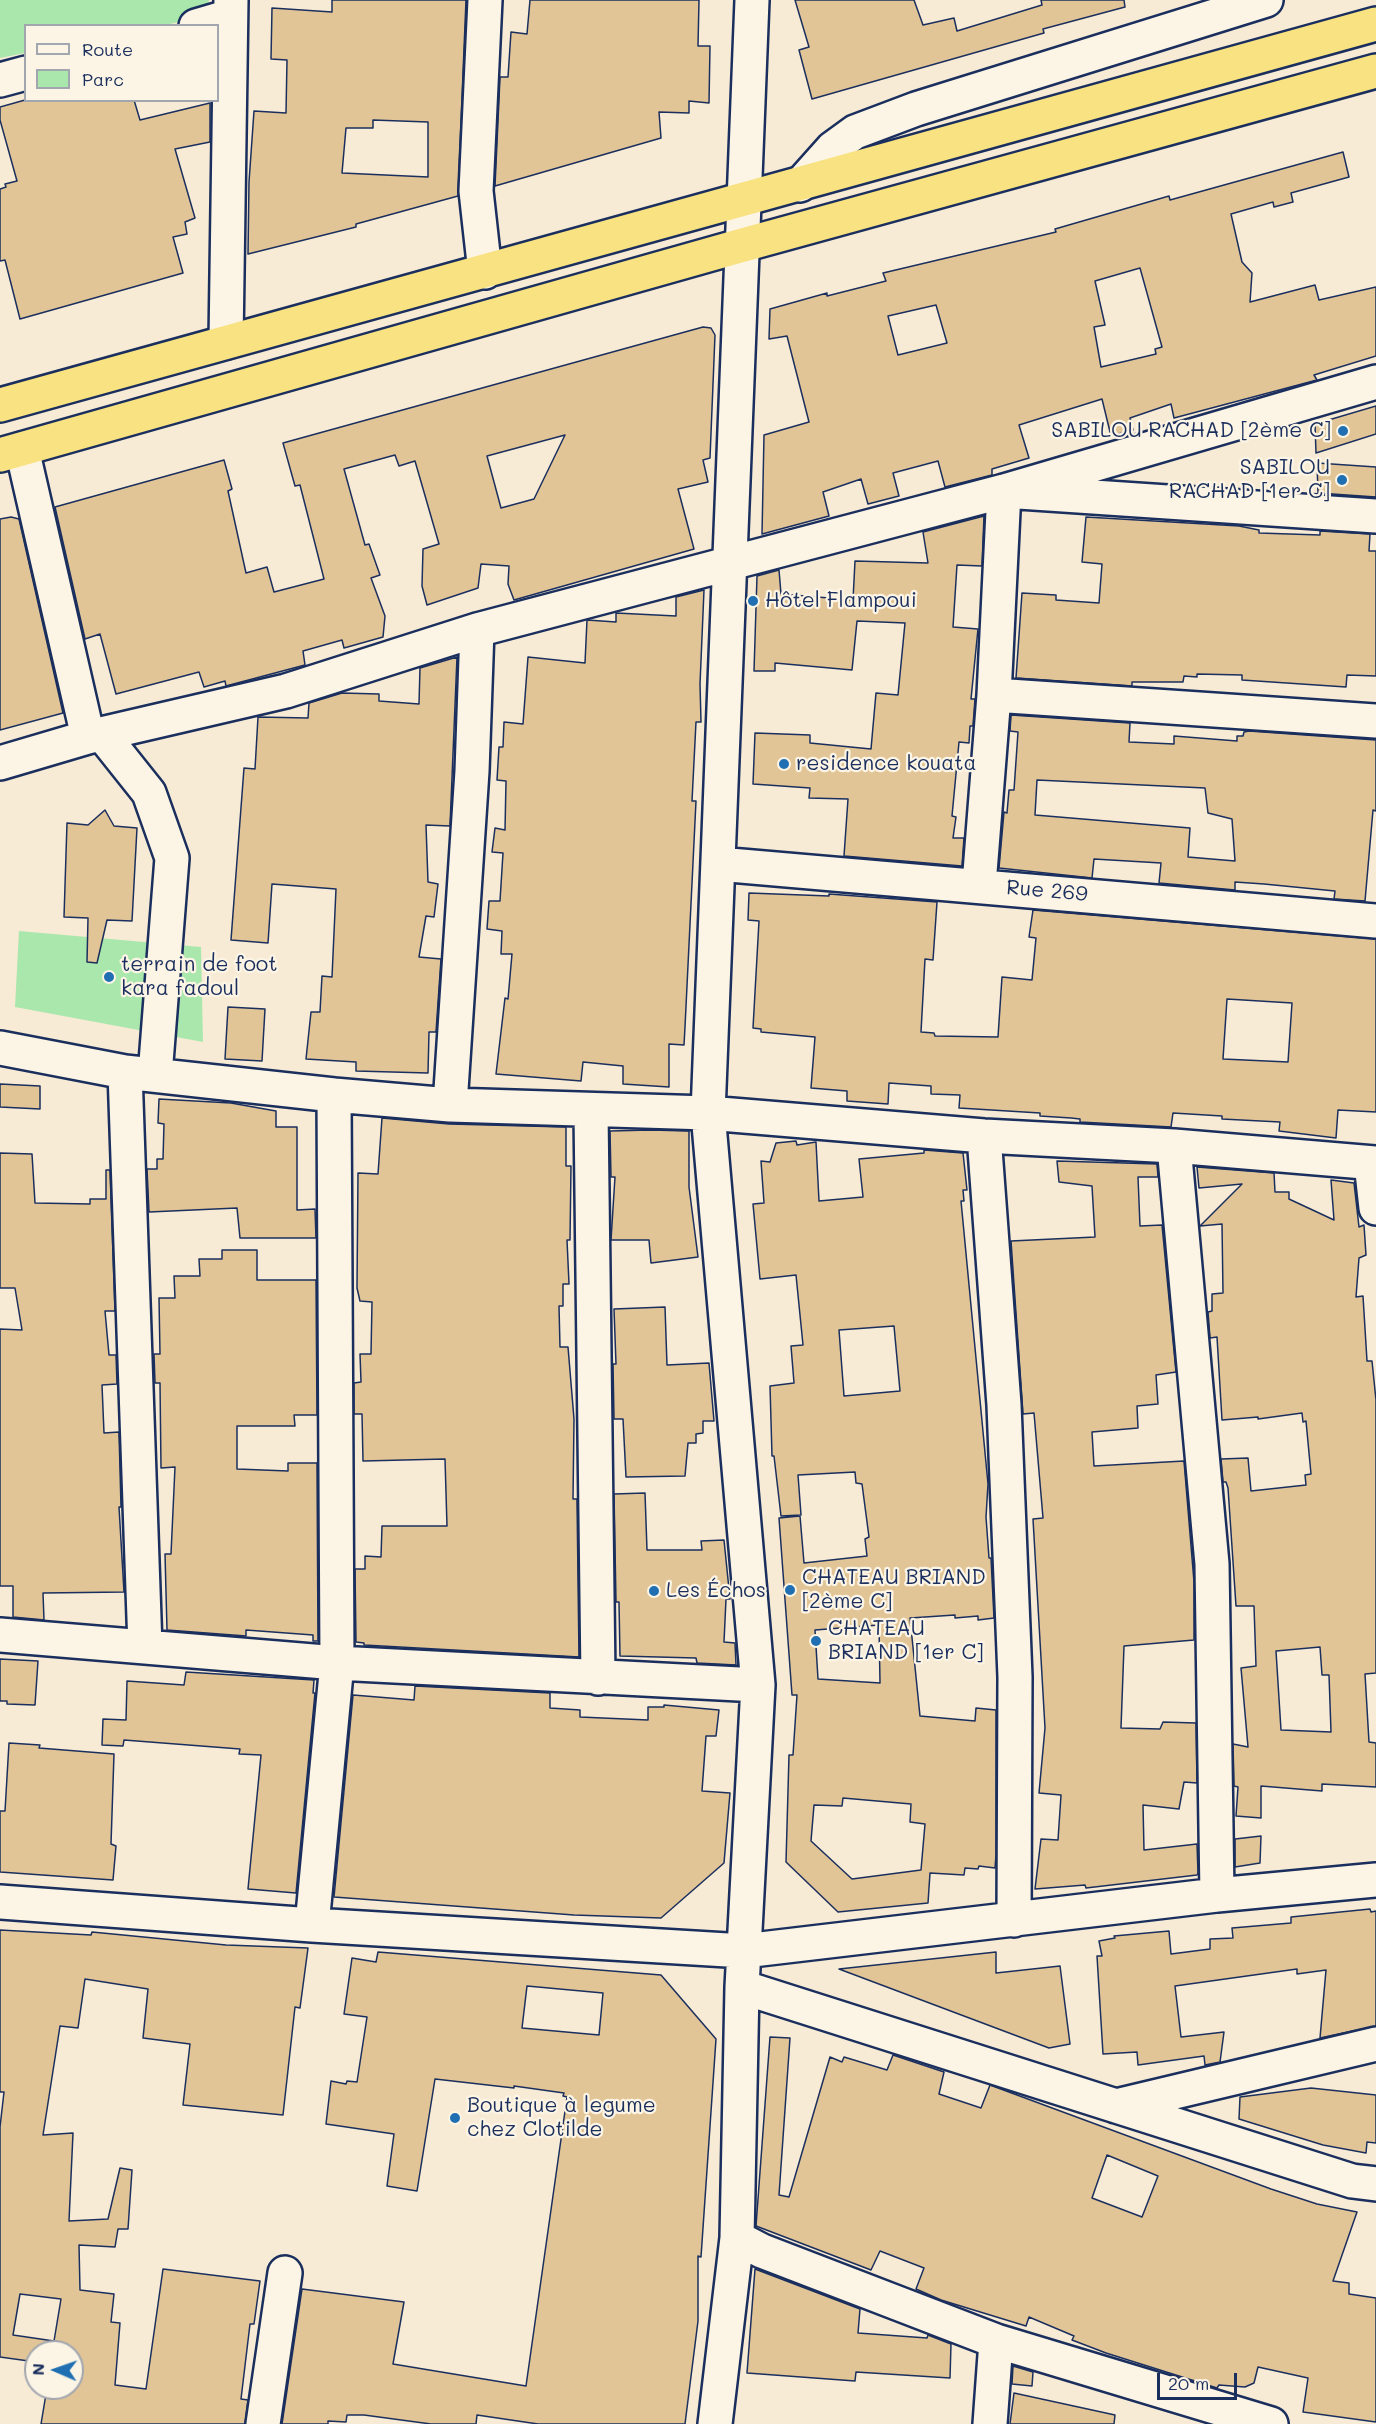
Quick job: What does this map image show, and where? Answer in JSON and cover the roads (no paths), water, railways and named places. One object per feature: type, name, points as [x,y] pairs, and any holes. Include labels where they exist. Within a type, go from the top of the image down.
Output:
[{"type":"highway","points":[[0,405],[745,201],[1376,24]]},
{"type":"highway","points":[[11,452],[743,245],[1376,71]]},
{"type":"street","points":[[485,0],[477,191],[485,272]]},
{"type":"street","points":[[716,2424],[737,2238],[742,1987],[758,1685],[708,1113],[752,0]]},
{"type":"street","points":[[800,185],[833,148],[855,132],[916,109],[1266,0]]},
{"type":"street","points":[[200,24],[231,8],[226,342]]},
{"type":"street","points":[[0,80],[24,74]]},
{"type":"street","points":[[0,763],[95,736],[286,691],[477,630],[1004,491],[1376,382]]},
{"type":"street","points":[[11,452],[95,736],[149,793],[172,858],[140,1074],[145,1647]]},
{"type":"street","points":[[1004,491],[1376,516]]},
{"type":"street","points":[[979,885],[994,695],[1004,491]]},
{"type":"street","points":[[450,1105],[472,771],[477,630]]},
{"type":"street","points":[[994,695],[1376,721]]},
{"type":"street","name":"Rue 269","points":[[718,864],[1376,921]]},
{"type":"street","points":[[0,1048],[140,1074],[450,1105],[708,1113],[984,1136],[1174,1146],[1373,1163],[1376,1208]]},
{"type":"street","points":[[312,1925],[337,1663],[334,1095]]},
{"type":"street","points":[[591,1111],[598,1678]]},
{"type":"street","points":[[984,1136],[1004,1405],[1012,1594],[1015,1677],[1014,1920]]},
{"type":"street","points":[[1174,1146],[1212,1564],[1217,1895]]},
{"type":"street","points":[[0,1635],[337,1663],[758,1685]]},
{"type":"street","points":[[0,1902],[312,1925],[744,1952],[1217,1895],[1376,1880]]},
{"type":"street","points":[[742,1987],[1352,2181],[1376,2184]]},
{"type":"street","points":[[1116,2106],[1376,2044]]},
{"type":"street","points":[[737,2238],[762,2251],[996,2341],[1271,2424]]},
{"type":"street","points":[[263,2424],[285,2273]]},
{"type":"street","points":[[990,2424],[996,2341]]},
{"type":"place","name":"SABILOU RACHAD [2ème C]","points":[[1343,431]]},
{"type":"place","name":"SABILOU RACHAD [1er C]","points":[[1342,480]]},
{"type":"place","name":"Hôtel Flampoui","points":[[753,601]]},
{"type":"place","name":"residence kouata","points":[[784,764]]},
{"type":"place","name":"terrain de foot kara fadoul","points":[[109,977]]},
{"type":"place","name":"CHATEAU BRIAND [2ème C]","points":[[790,1590]]},
{"type":"place","name":"Les Échos","points":[[654,1591]]},
{"type":"place","name":"CHATEAU BRIAND [1er C]","points":[[816,1641]]},
{"type":"place","name":"Boutique à legume chez Clotilde","points":[[455,2118]]}]
